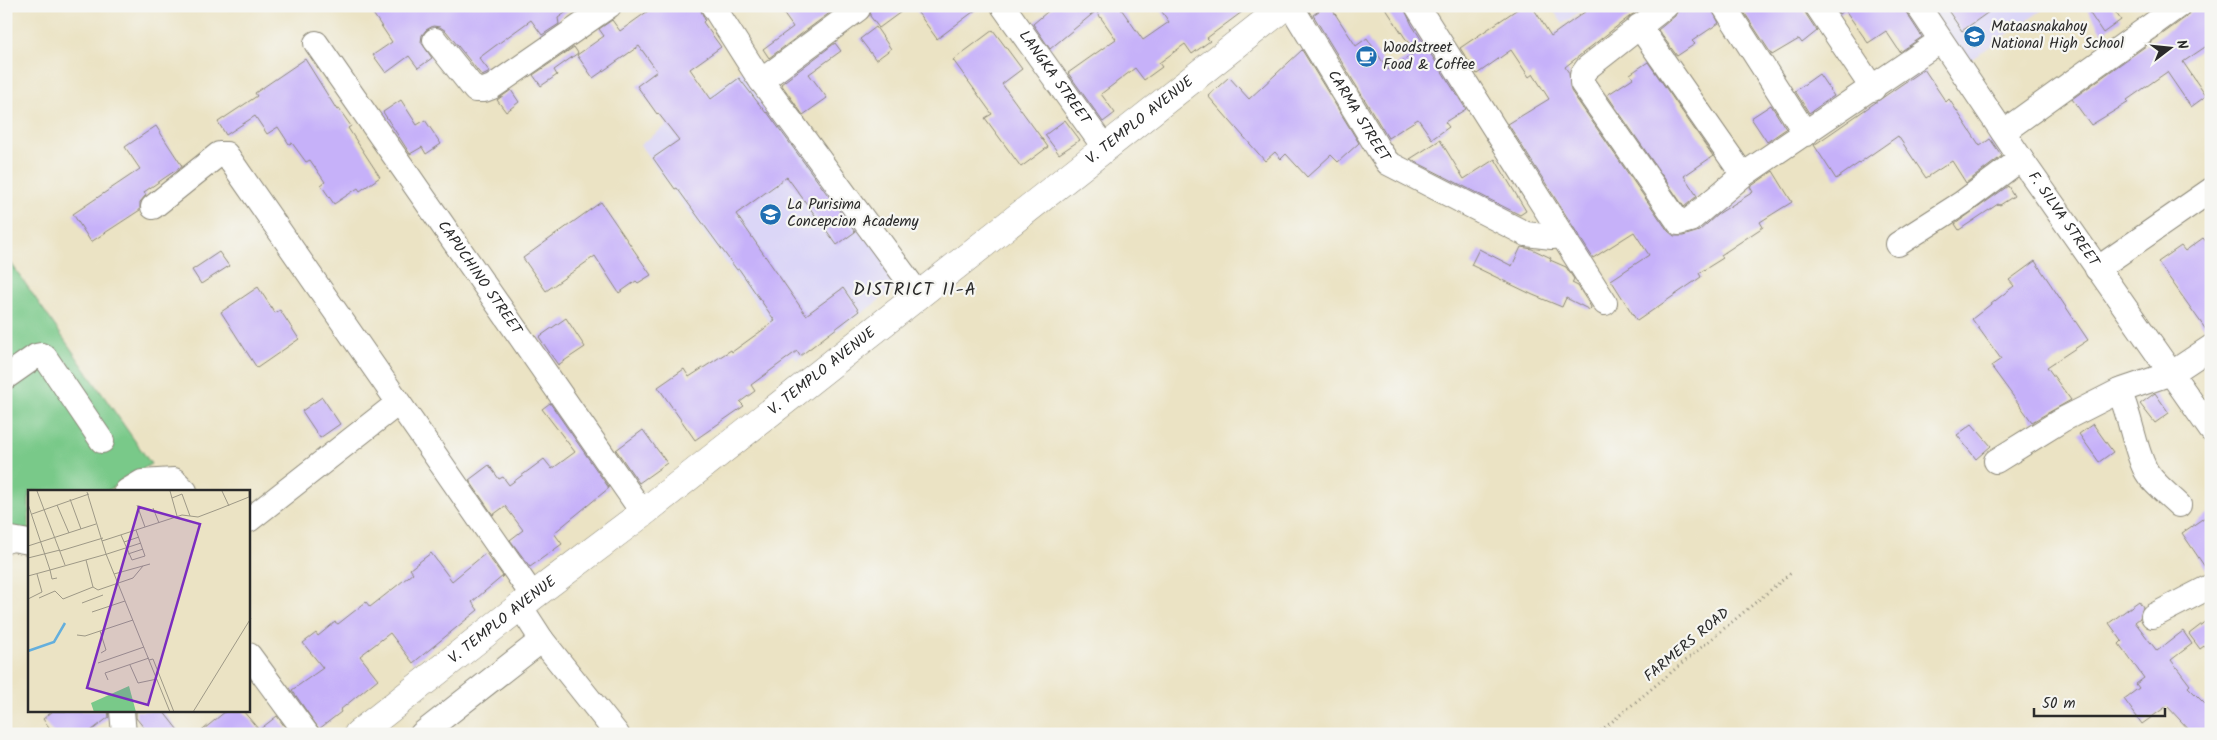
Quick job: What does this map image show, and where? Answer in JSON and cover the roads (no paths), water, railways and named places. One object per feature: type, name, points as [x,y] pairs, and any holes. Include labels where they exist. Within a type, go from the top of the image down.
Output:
[{"type":"main road","name":"V. TEMPLO AVENUE","points":[[358,734],[1285,6]]},
{"type":"street","points":[[435,40],[475,90],[484,90],[492,87],[609,6]]},
{"type":"street","points":[[713,6],[761,80],[919,295]]},
{"type":"street","name":"LANGKA STREET","points":[[1003,6],[1104,147]]},
{"type":"street","name":"CARMA STREET","points":[[1291,6],[1388,163],[1526,234],[1552,238],[1564,236]]},
{"type":"street","points":[[1417,6],[1605,302]]},
{"type":"street","points":[[1666,6],[1587,68],[1582,75],[1582,83],[1678,222],[1686,222],[1743,175],[1873,89],[1940,41]]},
{"type":"street","points":[[1724,6],[1806,134]]},
{"type":"street","points":[[1817,6],[1873,89]]},
{"type":"street","name":"F. SILVA STREET","points":[[1918,6],[1940,41],[2097,269],[2211,430]]},
{"type":"street","points":[[2003,132],[2178,6]]},
{"type":"street","points":[[761,80],[858,9]]},
{"type":"street","points":[[1639,26],[1743,175]]},
{"type":"street","name":"CAPUCHINO STREET","points":[[316,43],[643,512]]},
{"type":"street","points":[[153,207],[218,154],[226,154],[398,403],[527,601],[542,640],[617,734]]},
{"type":"street","points":[[1898,244],[1962,203],[2021,159]]},
{"type":"street","points":[[2097,269],[2211,190]]},
{"type":"street","points":[[1996,461],[2062,420],[2119,391],[2172,373],[2211,347]]},
{"type":"street","points":[[6,377],[36,356],[41,355],[45,357],[102,441]]},
{"type":"street","points":[[2119,391],[2128,411],[2135,442],[2146,470],[2155,482],[2180,506]]},
{"type":"street","points":[[250,519],[398,403]]},
{"type":"street","points":[[129,490],[142,482],[174,480],[184,490]]},
{"type":"street","points":[[6,541],[12,539],[28,542]]},
{"type":"street","points":[[2153,616],[2211,586]]},
{"type":"street","points":[[422,734],[542,640]]},
{"type":"street","points":[[250,656],[307,734]]},
{"type":"street","points":[[122,712],[124,734]]},
{"type":"place","name":"Mataasnakahoy National High School","points":[[1975,36]]},
{"type":"place","name":"Woodstreet Food & Coffee","points":[[1367,57]]},
{"type":"place","name":"La Purisima Concepcion Academy","points":[[771,214]]},
{"type":"district","name":"DISTRICT II-A","points":[[915,290]]}]
